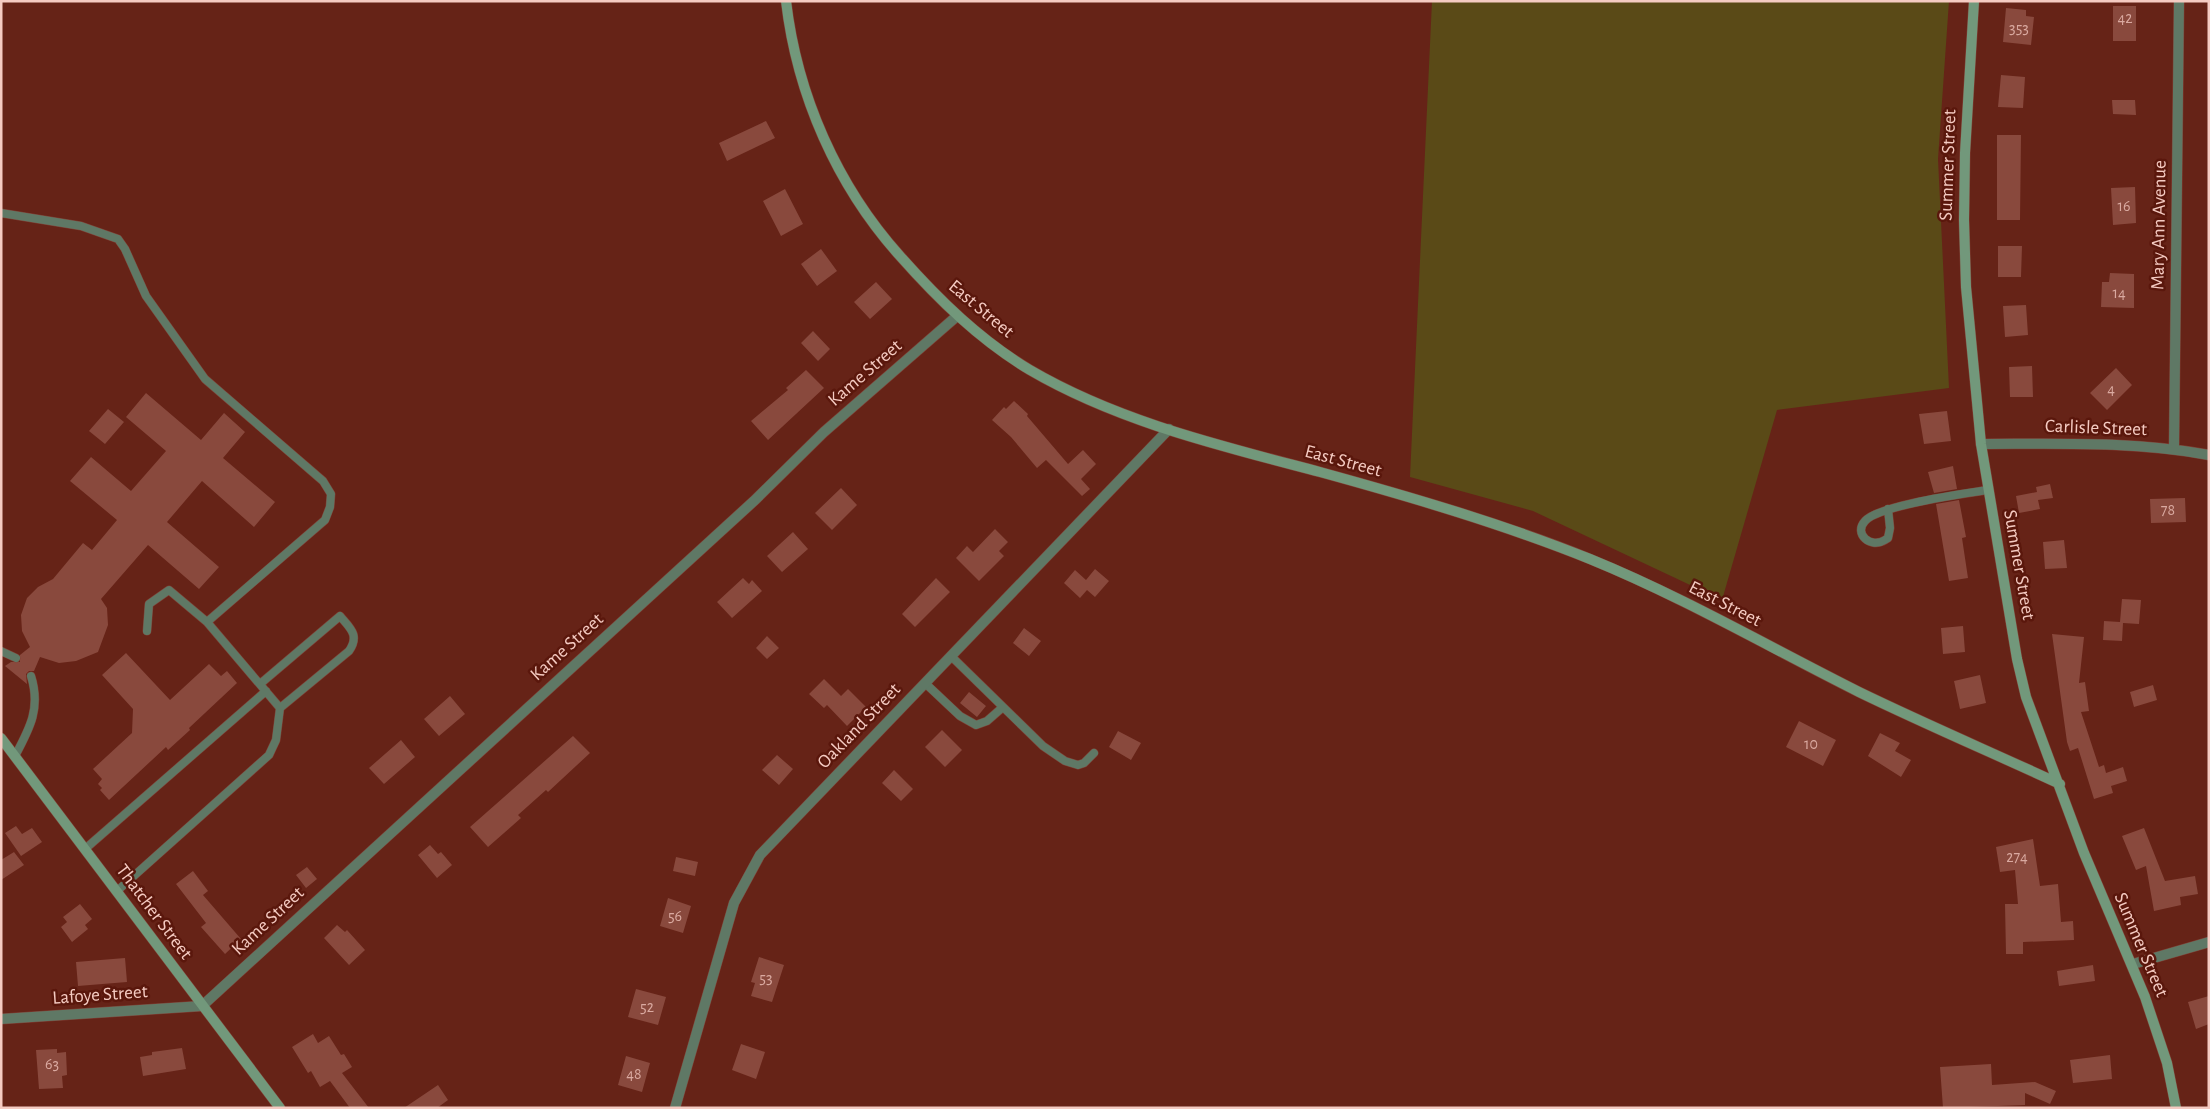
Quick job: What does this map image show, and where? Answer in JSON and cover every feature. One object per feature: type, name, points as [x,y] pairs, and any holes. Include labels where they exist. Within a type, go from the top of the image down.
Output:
[{"type":"street","name":"East Street","points":[[786,1],[799,72],[816,122],[873,224],[957,316],[998,349],[1029,369],[1070,391],[1169,429],[1426,503],[1591,560],[1698,609],[1860,692],[2060,784]]},
{"type":"street","name":"Summer Street","points":[[1974,1],[1965,153],[1964,254],[1981,444],[2017,659],[2026,697],[2096,884],[2133,964],[2161,1042],[2176,1108]]},
{"type":"street","name":"Mary Ann Avenue","points":[[2174,448],[2179,1]]},
{"type":"street","name":"Kame Street","points":[[202,1006],[755,500],[824,432],[957,316]]},
{"type":"street","name":"Oakland Street","points":[[675,1108],[734,903],[760,855],[1169,429]]},
{"type":"street","name":"Carlisle Street","points":[[1981,444],[2110,444],[2174,448],[2209,455]]},
{"type":"street","name":"Thatcher Street","points":[[1,738],[280,1108]]},
{"type":"street","points":[[2133,964],[2209,942]]},
{"type":"street","name":"Lafoye Street","points":[[1,1019],[202,1006]]},
{"type":"lane","points":[[1,213],[80,226],[118,239],[146,296],[205,379],[312,470],[331,494],[330,507],[325,520],[207,622]]},
{"type":"lane","points":[[1888,509],[1890,528],[1888,538],[1879,544],[1871,544],[1864,538],[1861,530],[1863,522],[1872,515],[1888,509],[1988,490]]},
{"type":"lane","points":[[147,631],[148,604],[169,590],[207,622],[280,708]]},
{"type":"lane","points":[[117,891],[269,755],[276,740],[280,708],[349,650],[355,642],[354,633],[340,616],[260,684]]},
{"type":"lane","points":[[1,651],[16,658]]},
{"type":"lane","points":[[951,656],[1043,746],[1065,761],[1078,765],[1084,763],[1094,753]]},
{"type":"lane","points":[[16,756],[30,728],[35,710],[36,692],[31,676]]},
{"type":"lane","points":[[925,683],[960,716],[976,725],[987,721],[1003,707]]},
{"type":"lane","points":[[85,848],[266,691]]},
{"type":"shaded area","points":[[1432,1],[1949,1],[1938,159],[1949,388],[1777,410],[1722,600],[1533,511],[1410,477]]},
{"type":"building","points":[[2113,6],[2136,6],[2136,41],[2113,41]]},
{"type":"building","points":[[2006,8],[2026,10],[2026,16],[2034,17],[2031,45],[2003,42]]},
{"type":"building","points":[[2001,75],[2025,77],[2023,108],[1998,107]]},
{"type":"building","points":[[2112,100],[2135,100],[2136,115],[2113,114]]},
{"type":"building","points":[[766,121],[775,138],[727,161],[719,143]]},
{"type":"building","points":[[1997,135],[2021,135],[2020,220],[1997,220]]},
{"type":"building","points":[[2135,187],[2136,223],[2113,225],[2111,188]]},
{"type":"building","points":[[785,189],[803,224],[781,236],[763,201]]},
{"type":"building","points":[[1998,246],[2022,246],[2021,277],[1998,277]]},
{"type":"building","points":[[821,249],[837,271],[817,286],[801,264]]},
{"type":"building","points":[[2110,273],[2134,274],[2134,308],[2101,307],[2102,282],[2109,282]]},
{"type":"building","points":[[876,282],[892,299],[870,319],[854,302]]},
{"type":"building","points":[[2026,305],[2028,335],[2005,337],[2003,306]]},
{"type":"building","points":[[813,331],[830,349],[818,361],[801,343]]},
{"type":"building","points":[[2032,366],[2033,397],[2010,397],[2009,367]]},
{"type":"building","points":[[2116,368],[2132,385],[2107,410],[2090,393]]},
{"type":"building","points":[[806,370],[824,388],[768,440],[751,421],[788,390],[786,388]]},
{"type":"building","points":[[146,393],[201,440],[224,413],[245,432],[223,458],[275,502],[254,527],[202,481],[167,522],[219,567],[199,589],[148,545],[101,599],[107,608],[108,625],[98,652],[76,661],[59,663],[40,657],[34,671],[29,671],[26,674],[27,684],[5,666],[11,662],[20,662],[20,655],[30,647],[22,631],[21,615],[27,598],[38,587],[53,579],[83,543],[92,550],[117,520],[70,481],[91,457],[131,491],[166,451],[126,417]]},
{"type":"building","points":[[1014,401],[1028,414],[1027,416],[1068,464],[1083,450],[1096,464],[1081,479],[1090,489],[1082,496],[1046,460],[1037,468],[1011,437],[992,420],[1004,407],[1006,409]]},
{"type":"building","points":[[108,409],[124,422],[105,444],[89,431]]},
{"type":"building","points":[[1947,411],[1951,441],[1924,444],[1919,414]]},
{"type":"building","points":[[1953,466],[1957,489],[1934,493],[1928,472]]},
{"type":"building","points":[[2050,484],[2053,498],[2038,500],[2040,509],[2019,513],[2016,496],[2037,492],[2036,487]]},
{"type":"building","points":[[841,488],[857,505],[832,530],[815,513]]},
{"type":"building","points":[[2185,498],[2186,522],[2151,523],[2150,499]]},
{"type":"building","points":[[1959,500],[1966,537],[1962,538],[1968,578],[1949,581],[1936,504]]},
{"type":"building","points":[[995,529],[1008,542],[999,551],[1004,556],[979,581],[956,558],[967,546],[973,552]]},
{"type":"building","points":[[793,532],[808,549],[782,572],[767,556]]},
{"type":"building","points":[[2064,540],[2067,568],[2045,569],[2043,542]]},
{"type":"building","points":[[1095,569],[1109,581],[1095,597],[1087,590],[1080,598],[1064,583],[1075,570],[1086,580]]},
{"type":"building","points":[[743,578],[749,584],[752,580],[762,591],[732,618],[717,602]]},
{"type":"building","points":[[936,578],[950,592],[915,627],[902,614]]},
{"type":"building","points":[[2122,599],[2141,600],[2139,624],[2123,623],[2122,641],[2103,640],[2104,621],[2120,622]]},
{"type":"building","points":[[1963,626],[1965,652],[1943,654],[1941,628]]},
{"type":"building","points":[[1024,628],[1041,641],[1029,656],[1013,643]]},
{"type":"building","points":[[2052,634],[2084,637],[2079,683],[2085,682],[2089,711],[2081,712],[2099,767],[2104,765],[2106,773],[2123,767],[2127,781],[2111,786],[2113,793],[2094,799],[2078,748],[2070,751],[2067,742]]},
{"type":"building","points":[[767,636],[779,648],[767,659],[756,648]]},
{"type":"building","points":[[126,653],[170,700],[209,664],[221,676],[227,671],[237,683],[189,728],[190,730],[168,750],[166,747],[109,800],[100,790],[102,788],[98,784],[102,779],[93,769],[132,733],[133,709],[102,675]]},
{"type":"building","points":[[1980,675],[1986,703],[1960,709],[1954,681]]},
{"type":"building","points":[[824,679],[841,696],[848,689],[866,707],[847,726],[827,705],[824,708],[809,694]]},
{"type":"building","points":[[2153,685],[2157,700],[2134,707],[2130,692]]},
{"type":"building","points":[[969,692],[986,706],[977,717],[960,703]]},
{"type":"building","points":[[450,696],[465,714],[439,736],[424,719]]},
{"type":"building","points":[[1799,721],[1836,740],[1823,766],[1786,747]]},
{"type":"building","points":[[942,730],[962,750],[945,767],[925,747]]},
{"type":"building","points":[[1118,731],[1141,743],[1131,760],[1109,747]]},
{"type":"building","points":[[1880,733],[1900,743],[1895,751],[1911,760],[1901,777],[1868,756]]},
{"type":"building","points":[[573,736],[590,753],[548,792],[546,790],[518,815],[521,818],[488,847],[470,827]]},
{"type":"building","points":[[401,740],[415,757],[384,784],[369,768]]},
{"type":"building","points":[[777,755],[793,769],[779,785],[762,770]]},
{"type":"building","points":[[894,770],[913,789],[901,801],[882,783]]},
{"type":"building","points":[[16,826],[22,834],[32,828],[42,842],[21,856],[5,833]]},
{"type":"building","points":[[2144,828],[2165,881],[2195,876],[2198,894],[2180,897],[2181,905],[2154,911],[2146,866],[2136,870],[2122,836]]},
{"type":"building","points":[[2033,839],[2040,886],[2058,884],[2061,922],[2073,921],[2074,940],[2023,942],[2023,954],[2006,954],[2005,904],[2018,904],[2015,870],[2000,872],[1996,847]]},
{"type":"building","points":[[430,845],[438,854],[441,852],[452,865],[437,878],[418,855]]},
{"type":"building","points":[[14,852],[24,865],[1,880],[1,860]]},
{"type":"building","points":[[676,857],[698,862],[695,876],[673,871]]},
{"type":"building","points":[[307,867],[317,879],[306,888],[296,875]]},
{"type":"building","points":[[193,871],[208,891],[203,895],[241,939],[225,954],[201,927],[206,923],[176,884]]},
{"type":"building","points":[[668,898],[691,906],[683,933],[660,926]]},
{"type":"building","points":[[80,904],[92,919],[85,925],[88,929],[72,942],[61,927],[67,922],[63,917]]},
{"type":"building","points":[[337,925],[345,932],[347,930],[365,950],[349,965],[324,938]]},
{"type":"building","points":[[759,957],[784,965],[772,1002],[751,996],[755,983],[751,982]]},
{"type":"building","points":[[125,958],[127,982],[78,986],[76,962]]},
{"type":"building","points":[[2093,965],[2095,981],[2059,986],[2057,971]]},
{"type":"building","points":[[636,989],[666,997],[658,1025],[628,1017]]},
{"type":"building","points":[[2209,996],[2209,1024],[2196,1029],[2188,1002]]},
{"type":"building","points":[[313,1034],[318,1043],[329,1036],[341,1055],[344,1054],[352,1067],[342,1073],[369,1108],[350,1108],[330,1081],[320,1087],[311,1071],[308,1073],[292,1047]]},
{"type":"building","points":[[741,1044],[765,1052],[756,1079],[732,1070]]},
{"type":"building","points":[[182,1048],[186,1069],[143,1076],[140,1057],[152,1055],[152,1052]]},
{"type":"building","points":[[57,1049],[57,1053],[66,1052],[67,1075],[62,1076],[63,1088],[39,1089],[36,1050]]},
{"type":"building","points":[[2110,1055],[2112,1079],[2073,1083],[2070,1060]]},
{"type":"building","points":[[626,1056],[650,1063],[642,1092],[618,1085]]},
{"type":"building","points":[[1991,1064],[1992,1085],[2035,1082],[2056,1091],[2050,1104],[2025,1093],[2025,1105],[1943,1108],[1940,1067]]},
{"type":"building","points":[[438,1085],[448,1100],[437,1108],[404,1108]]}]
